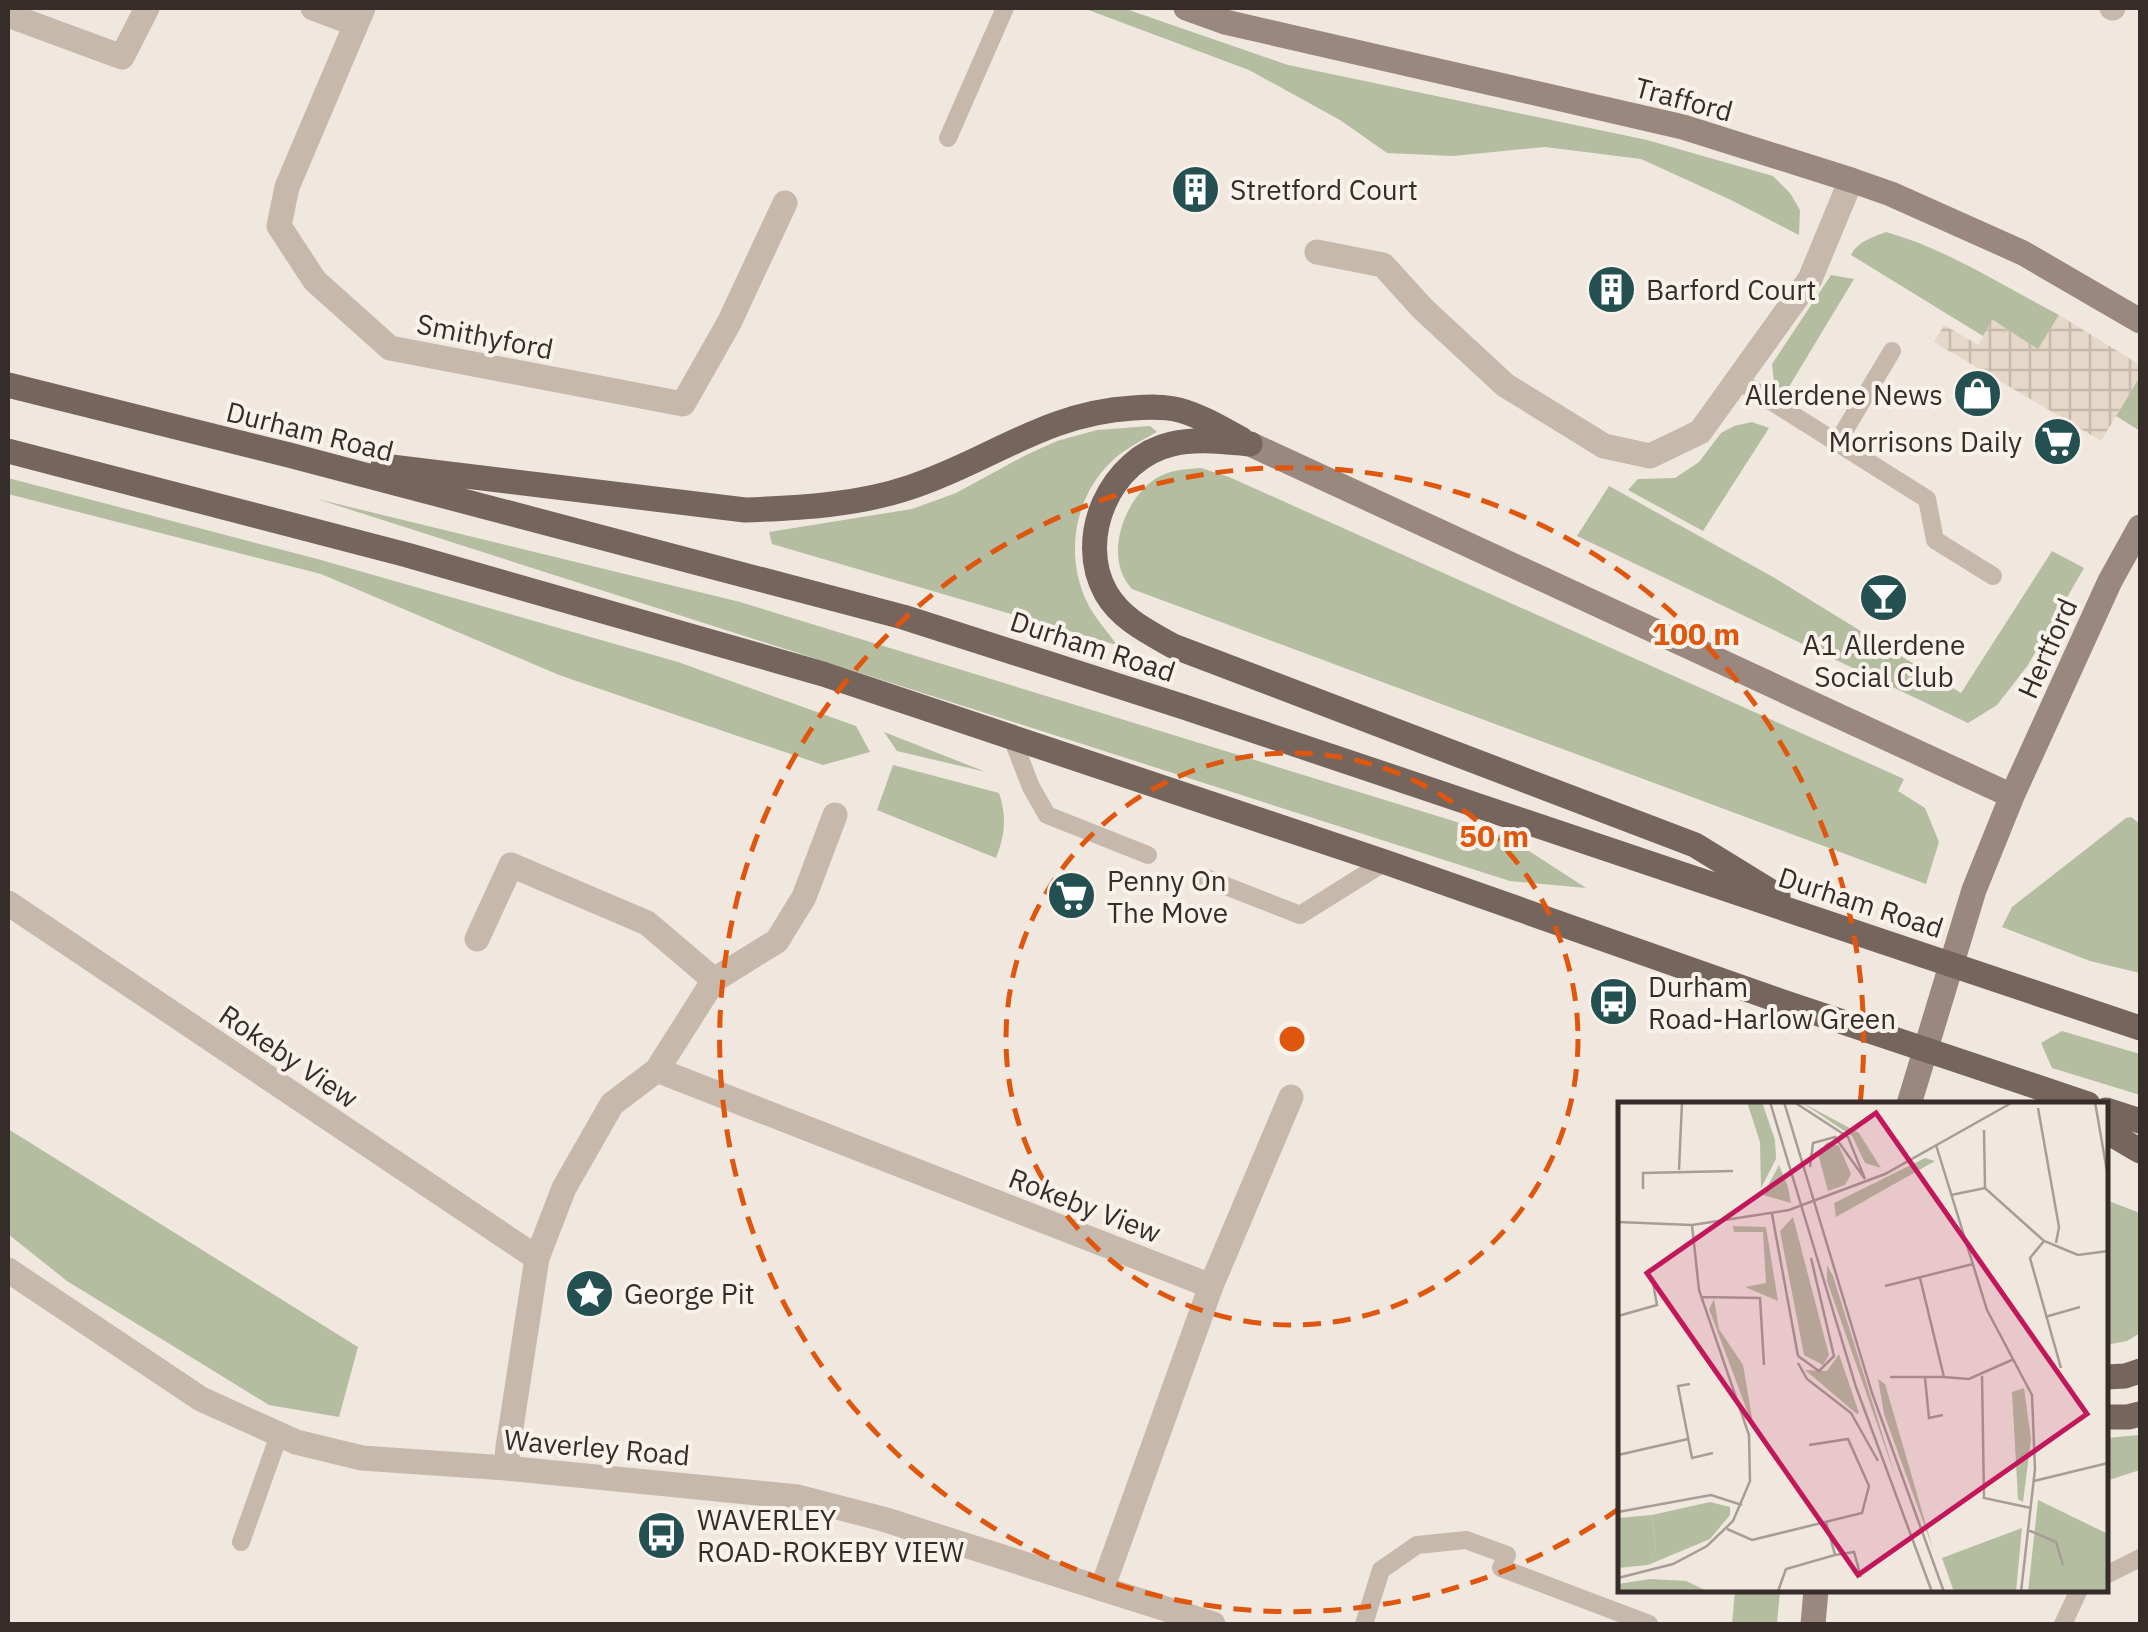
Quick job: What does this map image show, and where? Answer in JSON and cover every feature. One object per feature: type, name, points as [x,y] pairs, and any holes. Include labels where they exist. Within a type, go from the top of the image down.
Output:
[{"type":"main road","name":"Durham Road","points":[[8,385],[903,616],[2140,1028]]},
{"type":"main road","points":[[289,455],[745,510],[796,508],[877,497],[915,486],[1072,417],[1107,409],[1175,409],[1250,444]]},
{"type":"main road","points":[[1250,444],[1170,444],[1134,463],[1107,495],[1094,541],[1097,569],[1106,594],[1127,618],[1173,646],[1695,845],[1812,916]]},
{"type":"main road","points":[[8,452],[426,560],[823,674],[2082,1102]]},
{"type":"main road","points":[[1961,1063],[2045,1102]]},
{"type":"main road","points":[[2118,1123],[2140,1150]]},
{"type":"main road","points":[[2108,1377],[2140,1371]]},
{"type":"main road","points":[[2108,1417],[2140,1414]]},
{"type":"street","points":[[8,15],[122,58],[147,8]]},
{"type":"street","points":[[313,8],[360,16]]},
{"type":"street","name":"Trafford","points":[[1186,8],[1225,22],[1683,127],[1851,180],[2023,253],[2140,321]]},
{"type":"street","name":"Smithyford","points":[[360,16],[288,187],[279,226],[315,281],[390,348],[683,404],[730,323],[785,202]]},
{"type":"street","points":[[1317,252],[1383,266],[1423,309],[1506,385],[1604,446],[1650,456],[1700,432],[1810,279],[1851,180]]},
{"type":"street","points":[[1250,444],[2012,796]]},
{"type":"street","name":"Hertford","points":[[1909,1102],[1974,890],[2012,796],[2110,582],[2140,527]]},
{"type":"street","points":[[506,1468],[537,1258],[564,1188],[612,1104],[658,1070],[714,980],[777,941],[804,896],[835,815]]},
{"type":"street","points":[[477,940],[512,865],[647,923],[714,980]]},
{"type":"street","name":"Rokeby View","points":[[8,903],[537,1258]]},
{"type":"street","name":"Rokeby View","points":[[658,1070],[1212,1286]]},
{"type":"street","points":[[1102,1589],[1212,1286],[1291,1096]]},
{"type":"street","name":"Waverley Road","points":[[8,1270],[200,1399],[296,1442],[362,1458],[798,1497],[882,1518],[1212,1624]]},
{"type":"street","points":[[1812,1624],[1816,1592]]},
{"type":"lane","points":[[948,138],[1005,8]]},
{"type":"lane","points":[[1837,443],[1892,351]]},
{"type":"lane","points":[[1737,380],[1927,499],[1934,540],[1993,576]]},
{"type":"lane","points":[[1012,738],[1047,815],[1148,855]]},
{"type":"lane","points":[[1203,877],[1300,915],[1385,862]]},
{"type":"lane","points":[[241,1542],[279,1435]]},
{"type":"lane","points":[[1364,1624],[1381,1570],[1417,1545],[1466,1540],[1506,1555],[1501,1568],[1649,1624]]},
{"type":"lane","points":[[2108,1574],[2140,1558]]},
{"type":"lane","points":[[2063,1624],[2078,1592]]},
{"type":"green space","points":[[1083,8],[1123,8],[1288,65],[1647,140],[1773,176],[1800,210],[1799,235],[1641,159],[1545,147],[1453,156],[1387,153],[1340,120],[1249,70]]},
{"type":"green space","points":[[1886,232],[1953,258],[2059,315],[2038,350],[1993,320],[1983,336],[1851,255],[1861,243]]},
{"type":"green space","points":[[1831,275],[1854,279],[1784,395],[1774,382],[1772,364]]},
{"type":"green space","points":[[2140,376],[2140,431],[2116,416]]},
{"type":"green space","points":[[1752,422],[1769,428],[1703,531],[1628,490],[1638,479],[1675,478],[1699,462],[1721,433]]},
{"type":"green space","points":[[1150,426],[1157,432],[1121,453],[1098,476],[1081,509],[1077,527],[1076,564],[1086,600],[1117,645],[772,544],[769,532],[912,509],[956,493],[1057,441],[1097,430]]},
{"type":"green space","points":[[1201,468],[1229,477],[1904,779],[1898,791],[1925,808],[1939,842],[1926,884],[1132,589],[1119,562],[1118,546],[1126,515],[1155,479]]},
{"type":"green space","points":[[8,478],[321,560],[678,662],[856,726],[870,752],[823,765],[559,675],[321,574],[8,494]]},
{"type":"green space","points":[[1609,486],[1773,577],[1961,693],[2052,551],[2084,568],[2028,665],[1997,705],[1968,723],[1577,536]]},
{"type":"green space","points":[[317,499],[740,602],[1509,838],[1586,888],[1510,881]]},
{"type":"green space","points":[[884,732],[986,772],[897,751]]},
{"type":"green space","points":[[893,765],[999,793],[1004,826],[996,858],[877,810]]},
{"type":"green space","points":[[2131,817],[2140,824],[2140,973],[2090,961],[2002,927],[2012,907]]},
{"type":"green space","points":[[2062,1031],[2140,1054],[2140,1095],[2052,1068],[2041,1043]]},
{"type":"green space","points":[[8,1129],[358,1347],[339,1417],[269,1405],[67,1281],[8,1234]]},
{"type":"green space","points":[[2108,1201],[2140,1213],[2140,1333],[2127,1341],[2108,1345]]},
{"type":"green space","points":[[2140,1435],[2140,1470],[2108,1480],[2108,1438]]},
{"type":"green space","points":[[1735,1592],[1780,1592],[1777,1624],[1732,1624]]},
{"type":"shaded area","points":[[2059,315],[2140,365],[2140,376],[2101,441],[1934,342],[1944,325],[1978,345],[1992,320],[2038,349]]},
{"type":"place","name":"Stretford Court","points":[[1195,189]]},
{"type":"place","name":"Barford Court","points":[[1611,289]]},
{"type":"place","name":"Allerdene News","points":[[1978,394]]},
{"type":"place","name":"Morrisons Daily","points":[[2057,441]]},
{"type":"place","name":"A1 Allerdene Social Club","points":[[1884,597]]},
{"type":"place","name":"Penny On The Move","points":[[1072,896]]},
{"type":"place","name":"Durham Road-Harlow Green","points":[[1613,1002]]},
{"type":"place","name":"George Pit","points":[[589,1293]]},
{"type":"place","name":"WAVERLEY ROAD-ROKEBY VIEW","points":[[662,1535]]}]
